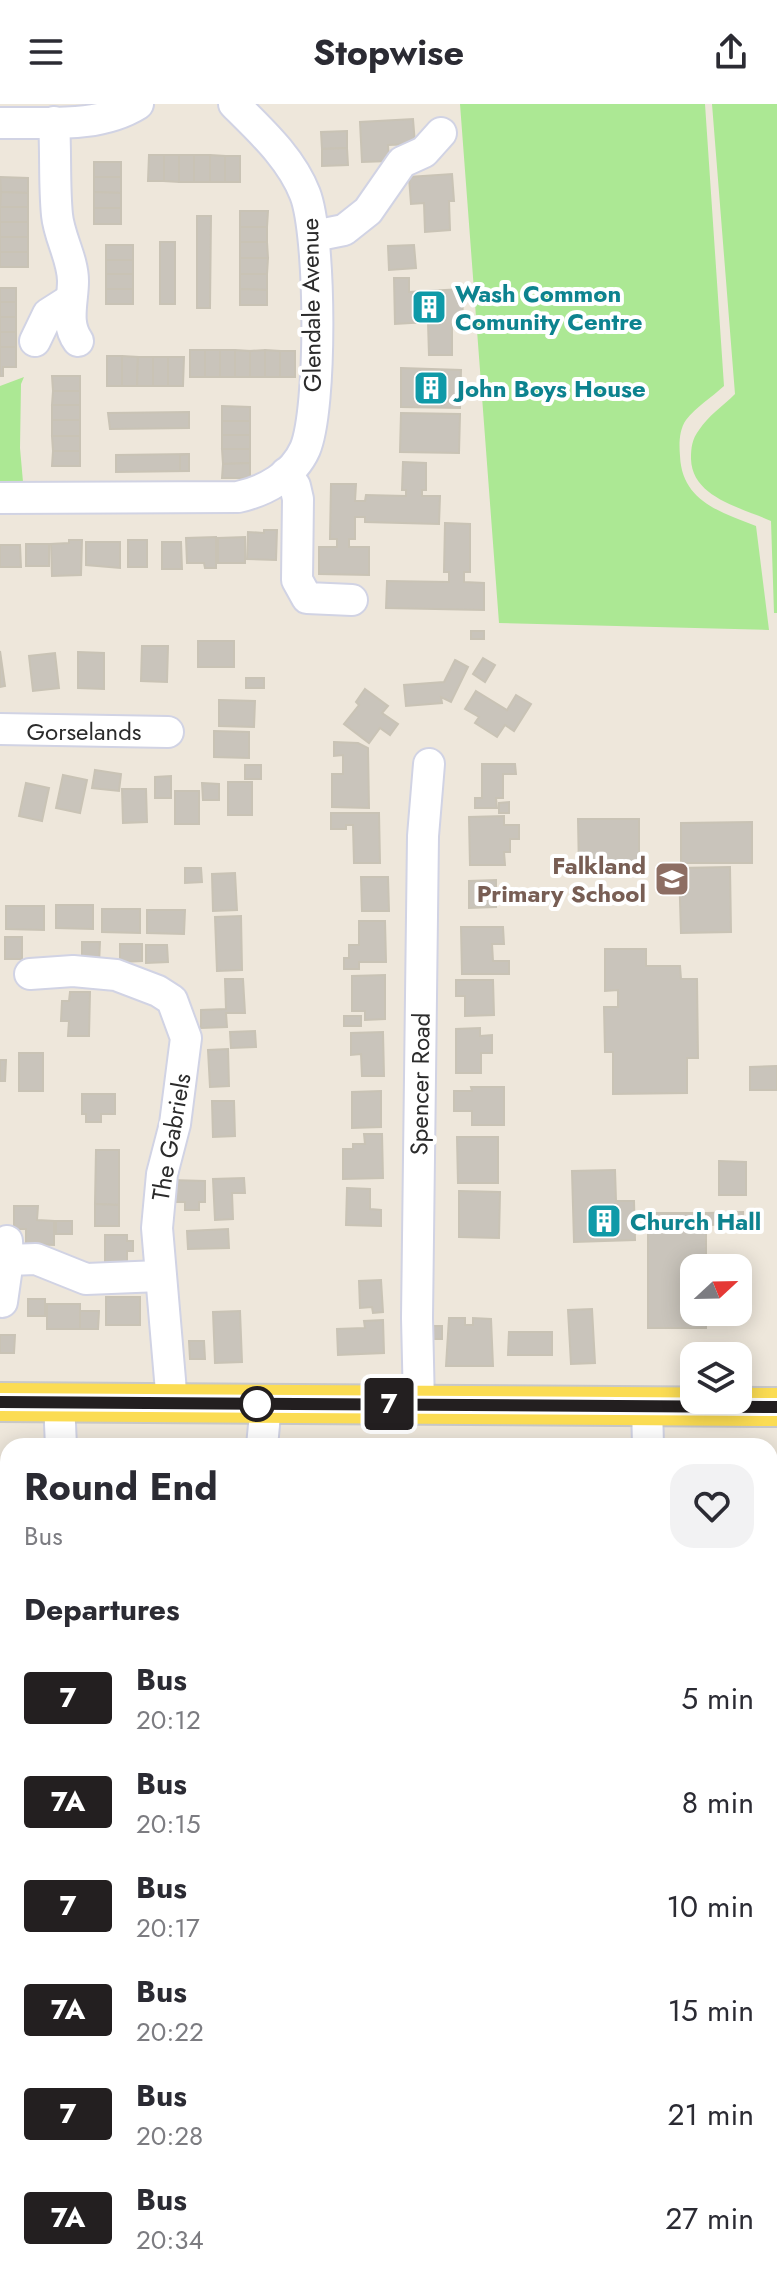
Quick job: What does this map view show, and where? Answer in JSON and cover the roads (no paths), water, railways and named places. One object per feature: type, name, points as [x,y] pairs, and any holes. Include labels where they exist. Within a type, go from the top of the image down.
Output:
[{"type":"main road","points":[[0,1402],[777,1407]]},
{"type":"street","points":[[0,123],[107,118],[138,104]]},
{"type":"street","name":"Glendale Avenue","points":[[0,498],[238,497],[264,489],[286,473],[304,450],[310,431],[317,363],[312,215],[297,176],[272,143],[234,104]]},
{"type":"street","points":[[54,122],[57,217],[73,280],[70,300],[72,332],[78,341]]},
{"type":"street","points":[[314,236],[344,230],[368,211],[402,162],[424,152],[441,133]]},
{"type":"street","points":[[35,341],[48,314],[70,300]]},
{"type":"street","points":[[286,473],[295,486],[298,499],[297,580],[307,598],[352,600]]},
{"type":"street","name":"Gorselands","points":[[0,729],[168,732]]},
{"type":"street","name":"Spencer Road","points":[[419,1405],[417,1318],[423,836],[429,764]]},
{"type":"street","name":"The Gabriels","points":[[30,974],[73,971],[116,975],[158,991],[182,989],[186,1038],[175,1124],[162,1174],[157,1228],[172,1403]]},
{"type":"street","points":[[2,1302],[8,1249],[86,1279],[160,1276]]},
{"type":"street","points":[[59,1402],[61,1438]]},
{"type":"street","points":[[263,1438],[266,1404]]},
{"type":"street","points":[[647,1405],[648,1438]]},
{"type":"place","name":"Wash Common Comunity Centre","points":[[429,307]]},
{"type":"place","name":"John Boys House","points":[[431,388]]},
{"type":"place","name":"Falkland Primary School","points":[[672,879]]},
{"type":"place","name":"Church Hall","points":[[604,1221]]}]
